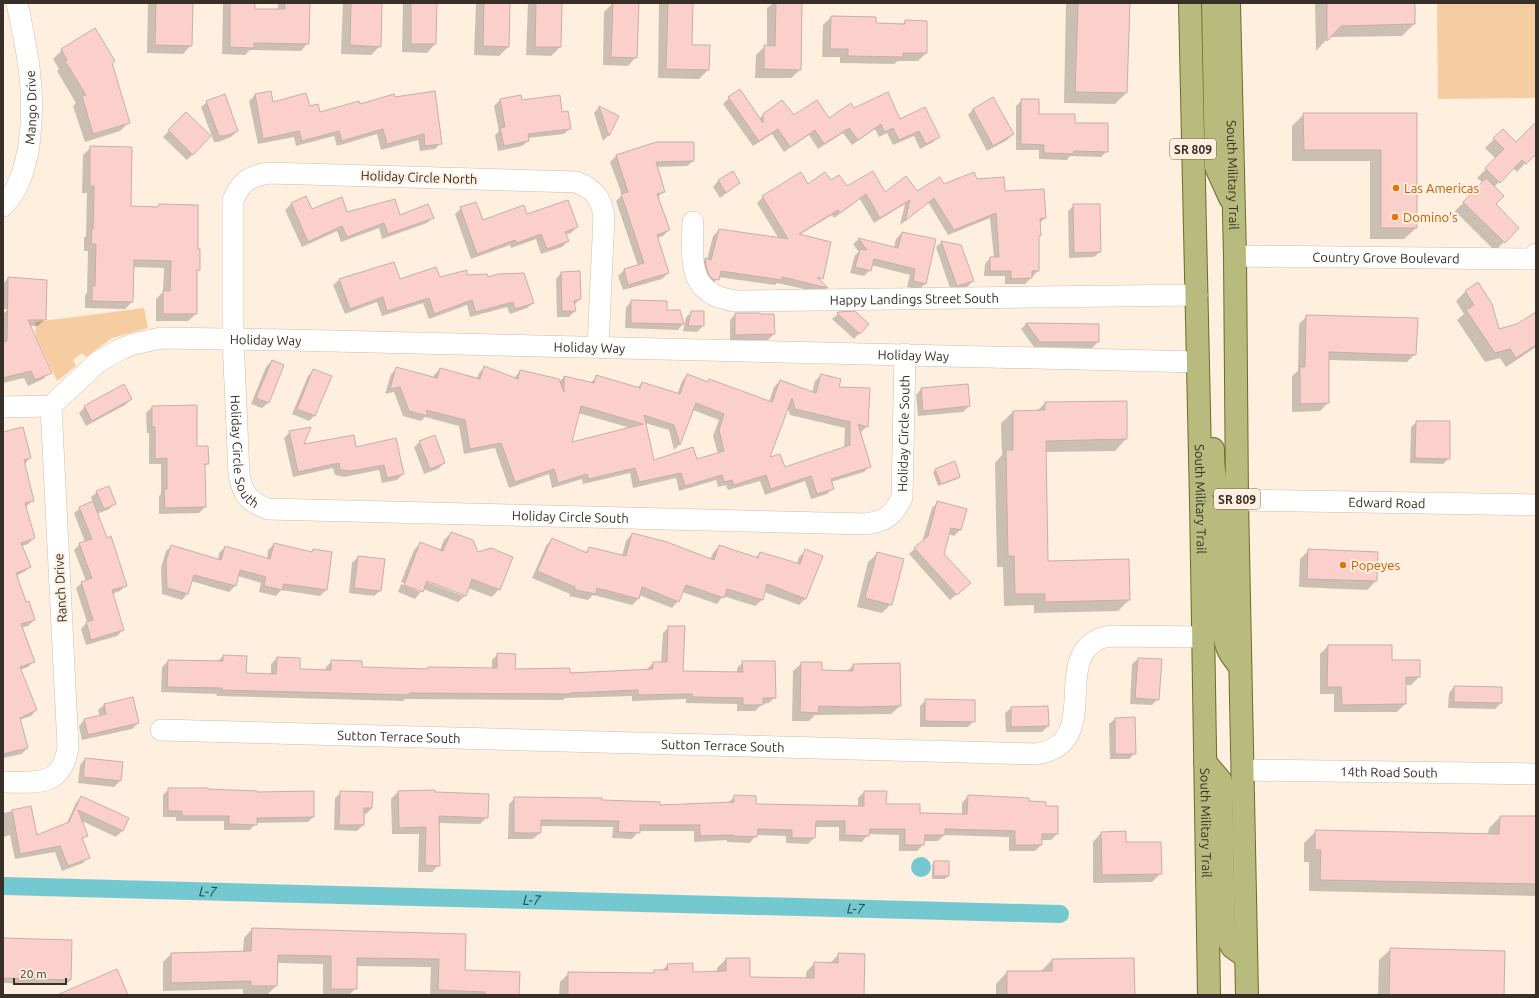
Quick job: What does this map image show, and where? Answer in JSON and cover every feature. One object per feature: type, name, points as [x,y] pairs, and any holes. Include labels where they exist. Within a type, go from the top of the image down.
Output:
[{"type":"main road","name":"South Military Trail","points":[[1190,3],[1201,501],[1202,637],[1209,995]]},
{"type":"main road","points":[[1213,3],[1216,167],[1234,206]]},
{"type":"main road","name":"South Military Trail","points":[[1229,3],[1235,256],[1237,500],[1247,995]]},
{"type":"main road","points":[[1197,371],[1211,426],[1214,477],[1224,493],[1237,500]]},
{"type":"main road","points":[[1201,501],[1217,515],[1221,522],[1224,632],[1226,648],[1229,654],[1241,666]]},
{"type":"main road","points":[[1205,762],[1221,781],[1224,931],[1232,947],[1246,957]]},
{"type":"street","name":"Mango Drive","points":[[3,206],[17,188],[22,175],[26,163],[31,125],[32,99],[29,61],[17,3]]},
{"type":"street","name":"Holiday Circle North","points":[[233,338],[233,200],[238,189],[246,180],[257,175],[269,173],[576,182],[587,186],[596,194],[602,204],[604,216],[598,347]]},
{"type":"street","name":"Happy Landings Street South","points":[[693,222],[692,260],[695,273],[701,285],[711,294],[723,300],[736,302],[1196,294]]},
{"type":"street","name":"Country Grove Boulevard","points":[[1235,256],[1531,258],[1536,254]]},
{"type":"street","name":"Holiday Way","points":[[51,406],[98,362],[109,355],[134,344],[161,338],[233,338],[905,354],[1197,371]]},
{"type":"street","name":"Holiday Circle South","points":[[233,338],[239,475],[241,487],[247,497],[257,505],[268,509],[866,524],[878,522],[889,517],[897,508],[902,497],[905,354]]},
{"type":"street","points":[[3,407],[51,406]]},
{"type":"street","name":"Ranch Drive","points":[[3,782],[40,782],[51,778],[60,770],[66,759],[68,747],[51,406]]},
{"type":"street","name":"Edward Road","points":[[1237,500],[1536,505]]},
{"type":"street","name":"Sutton Terrace South","points":[[161,730],[1036,754],[1048,752],[1059,747],[1067,738],[1072,727],[1078,668],[1082,655],[1089,646],[1099,639],[1111,636],[1202,637]]},
{"type":"street","name":"14th Road South","points":[[1243,770],[1536,774]]},
{"type":"shaded area","points":[[1437,3],[1536,3],[1536,98],[1438,99]]},
{"type":"shaded area","points":[[144,308],[148,328],[112,338],[86,357],[82,353],[73,360],[76,366],[57,381],[36,336],[35,322]]},
{"type":"water","points":[[921,857],[928,860],[931,867],[928,874],[921,877],[914,874],[911,867],[914,860]]},
{"type":"building","points":[[156,3],[193,3],[192,46],[155,45]]},
{"type":"building","points":[[230,3],[255,3],[255,9],[285,9],[285,3],[310,3],[309,44],[254,43],[254,48],[230,47]]},
{"type":"building","points":[[351,3],[382,3],[381,47],[350,45]]},
{"type":"building","points":[[411,3],[437,3],[436,44],[411,44]]},
{"type":"building","points":[[484,3],[510,3],[509,47],[483,46]]},
{"type":"building","points":[[536,3],[562,3],[561,47],[535,47]]},
{"type":"building","points":[[613,3],[639,3],[637,58],[611,57]]},
{"type":"building","points":[[668,3],[693,3],[692,45],[710,45],[709,70],[666,69]]},
{"type":"building","points":[[776,3],[802,3],[801,70],[764,69],[764,45],[775,46]]},
{"type":"building","points":[[1078,3],[1130,3],[1127,93],[1075,92]]},
{"type":"building","points":[[1327,3],[1415,3],[1415,24],[1341,26],[1327,41]]},
{"type":"building","points":[[831,16],[876,17],[876,23],[905,24],[905,20],[927,21],[927,53],[903,53],[903,57],[848,56],[848,49],[830,49]]},
{"type":"building","points":[[95,28],[115,61],[112,63],[130,123],[93,134],[82,96],[86,95],[65,61],[67,60],[61,49]]},
{"type":"building","points":[[740,89],[763,123],[763,114],[782,100],[794,115],[817,100],[829,118],[851,103],[854,108],[888,92],[900,119],[925,107],[940,137],[926,144],[919,131],[899,140],[893,128],[884,132],[881,124],[858,140],[849,128],[824,144],[815,130],[790,147],[778,129],[759,141],[728,97]]},
{"type":"building","points":[[271,91],[273,102],[306,93],[310,106],[318,104],[320,112],[359,101],[360,104],[394,94],[395,97],[435,91],[442,144],[425,146],[424,134],[387,144],[383,129],[342,141],[339,131],[302,141],[299,131],[263,139],[255,94]]},
{"type":"building","points":[[225,94],[238,131],[225,136],[219,136],[206,101]]},
{"type":"building","points":[[521,95],[522,100],[560,95],[562,112],[568,111],[571,129],[528,134],[529,141],[504,146],[500,128],[505,127],[500,99]]},
{"type":"building","points":[[993,97],[1014,134],[993,146],[973,109]]},
{"type":"building","points":[[1021,99],[1039,99],[1039,114],[1075,114],[1075,123],[1108,123],[1108,152],[1074,151],[1074,154],[1044,153],[1044,145],[1021,144]]},
{"type":"building","points":[[599,106],[619,116],[609,136]]},
{"type":"building","points":[[186,112],[211,136],[193,155],[168,130]]},
{"type":"building","points":[[1303,113],[1417,113],[1417,228],[1381,228],[1381,150],[1304,150]]},
{"type":"building","points":[[1536,122],[1536,154],[1526,164],[1522,160],[1500,183],[1485,168],[1504,149],[1493,138],[1503,129],[1516,142]]},
{"type":"building","points":[[656,142],[694,142],[694,161],[656,162],[665,192],[657,194],[670,230],[657,235],[669,273],[628,285],[624,269],[644,263],[621,194],[628,192],[616,155]]},
{"type":"building","points":[[90,146],[132,147],[131,206],[158,207],[159,204],[198,205],[198,249],[200,249],[200,270],[197,270],[197,314],[163,314],[163,291],[170,291],[171,261],[134,260],[133,302],[92,301],[92,286],[95,286],[96,244],[91,244],[93,229],[94,186],[90,186]]},
{"type":"building","points":[[733,171],[740,183],[726,193],[718,180]]},
{"type":"building","points":[[873,171],[885,192],[906,176],[917,191],[940,177],[944,184],[974,172],[977,179],[1004,177],[1005,191],[1044,189],[1046,218],[1040,219],[1041,236],[1039,236],[1039,271],[1032,271],[1032,278],[1011,279],[1011,271],[990,271],[990,257],[999,257],[996,213],[954,230],[934,198],[905,221],[910,200],[880,218],[866,194],[840,213],[838,210],[799,234],[831,242],[823,279],[817,277],[828,288],[782,277],[782,280],[721,271],[719,280],[710,277],[705,258],[711,260],[719,229],[788,239],[762,196],[801,172],[808,184],[825,172],[831,180],[839,175],[847,186]]},
{"type":"building","points":[[1486,178],[1504,196],[1496,204],[1519,228],[1505,243],[1463,202]]},
{"type":"building","points":[[306,196],[312,209],[342,197],[347,212],[395,199],[400,215],[428,204],[434,218],[388,234],[384,223],[347,237],[342,226],[308,242],[291,203]]},
{"type":"building","points":[[568,200],[578,227],[565,232],[569,241],[547,249],[541,234],[517,243],[515,240],[477,254],[460,207],[476,202],[483,220],[524,205],[527,214]]},
{"type":"building","points":[[1073,204],[1100,204],[1101,252],[1074,253]]},
{"type":"building","points":[[902,232],[936,239],[926,284],[913,281],[915,269],[874,259],[871,271],[855,267],[860,249],[867,250],[858,238],[898,248]]},
{"type":"building","points":[[941,241],[961,245],[974,281],[957,286]]},
{"type":"building","points":[[394,262],[400,279],[436,267],[440,277],[467,270],[467,275],[487,274],[488,277],[498,274],[524,273],[534,303],[515,309],[513,302],[476,312],[472,300],[434,314],[429,298],[387,311],[383,297],[350,309],[339,279]]},
{"type":"building","points":[[580,271],[581,299],[574,301],[576,311],[562,311],[561,272]]},
{"type":"building","points":[[8,277],[47,280],[46,320],[28,320],[52,373],[35,380],[31,371],[3,378],[3,342],[7,341]]},
{"type":"building","points":[[1478,282],[1492,304],[1499,329],[1517,324],[1536,312],[1536,345],[1516,358],[1510,349],[1495,353],[1466,310],[1474,305],[1465,291]]},
{"type":"building","points":[[631,300],[667,301],[667,310],[680,310],[684,324],[631,323]]},
{"type":"building","points":[[691,311],[704,311],[704,326],[688,326]]},
{"type":"building","points":[[855,311],[869,324],[860,334],[837,313]]},
{"type":"building","points":[[735,313],[774,314],[775,334],[735,335]]},
{"type":"building","points":[[1306,315],[1418,318],[1416,355],[1329,352],[1329,403],[1300,404],[1300,367],[1305,367]]},
{"type":"building","points":[[1026,323],[1099,324],[1099,342],[1040,342]]},
{"type":"building","points":[[272,360],[284,365],[269,403],[256,398]]},
{"type":"building","points":[[484,366],[518,379],[520,370],[559,379],[564,392],[564,376],[594,383],[596,375],[640,388],[642,382],[680,394],[687,374],[708,382],[709,379],[772,402],[780,380],[816,393],[821,374],[841,379],[839,387],[870,388],[868,427],[858,424],[871,467],[831,479],[834,489],[817,494],[811,476],[771,489],[766,475],[734,485],[732,480],[724,482],[722,475],[685,486],[681,473],[639,482],[635,468],[589,479],[587,474],[558,483],[554,469],[515,482],[501,443],[470,449],[465,420],[426,410],[428,416],[409,411],[400,387],[390,389],[396,367],[437,378],[440,368],[480,379]],"holes":[[[792,398],[795,409],[850,422],[850,445],[785,467],[780,454],[770,457]],[[696,403],[724,414],[719,430],[724,451],[697,459],[693,447],[654,460],[644,415],[674,425],[680,445]],[[581,406],[643,424],[572,442]]]},
{"type":"building","points":[[313,369],[332,376],[315,416],[297,409]]},
{"type":"building","points":[[124,384],[132,399],[92,421],[84,406]]},
{"type":"building","points":[[968,384],[970,406],[923,411],[921,388]]},
{"type":"building","points":[[1127,401],[1127,439],[1046,441],[1048,561],[1129,559],[1130,600],[1045,602],[1045,594],[1015,594],[1014,556],[1008,556],[1006,450],[1013,450],[1013,411],[1045,410],[1045,402]]},
{"type":"building","points":[[197,405],[197,446],[208,446],[209,464],[205,464],[206,507],[165,508],[164,489],[167,489],[167,458],[155,459],[155,427],[152,427],[152,406]]},
{"type":"building","points":[[1416,421],[1450,421],[1450,459],[1415,458]]},
{"type":"building","points":[[23,427],[31,458],[24,460],[34,501],[25,503],[35,538],[21,543],[31,567],[16,573],[26,602],[29,601],[35,620],[21,624],[35,662],[20,667],[37,710],[20,718],[28,748],[3,754],[3,432]]},
{"type":"building","points":[[311,427],[304,444],[354,435],[356,447],[396,438],[404,474],[387,478],[384,465],[351,471],[340,470],[339,463],[298,472],[289,431]]},
{"type":"building","points":[[435,435],[445,463],[430,469],[419,441]]},
{"type":"building","points":[[955,461],[960,477],[941,484],[935,469]]},
{"type":"building","points":[[109,486],[116,504],[104,509],[96,491]]},
{"type":"building","points":[[93,501],[107,538],[111,536],[127,586],[112,590],[124,630],[91,640],[86,622],[93,620],[81,582],[92,578],[79,543],[92,539],[79,507]]},
{"type":"building","points":[[937,501],[967,509],[961,530],[951,528],[944,554],[971,583],[957,595],[914,548],[928,536]]},
{"type":"building","points":[[451,532],[473,540],[478,552],[491,548],[513,557],[500,590],[472,579],[466,596],[427,581],[423,592],[404,585],[420,542],[443,551]]},
{"type":"building","points":[[632,533],[667,542],[714,560],[719,545],[758,558],[760,552],[800,564],[805,549],[823,556],[806,599],[767,584],[763,600],[727,589],[724,598],[686,585],[679,602],[642,587],[639,599],[597,588],[596,594],[575,590],[575,587],[537,571],[552,538],[587,553],[589,547],[626,556]]},
{"type":"building","points":[[274,543],[312,552],[313,549],[332,552],[327,590],[284,584],[282,590],[264,586],[266,577],[240,570],[236,586],[194,575],[188,594],[167,588],[166,561],[171,545],[221,560],[225,546],[270,559]]},
{"type":"building","name":"Popeyes","points":[[1308,549],[1378,552],[1377,581],[1307,579]]},
{"type":"building","points":[[877,552],[904,559],[892,605],[865,598]]},
{"type":"building","points":[[358,556],[385,559],[381,591],[354,588]]},
{"type":"building","points":[[668,626],[685,626],[683,671],[743,672],[742,661],[775,661],[776,698],[763,698],[763,705],[743,705],[743,698],[692,697],[692,694],[638,695],[638,690],[571,694],[410,693],[410,695],[167,687],[168,660],[223,661],[223,655],[247,656],[246,673],[276,674],[277,657],[300,658],[300,669],[331,670],[331,660],[362,661],[362,667],[428,669],[428,667],[497,668],[497,653],[516,654],[515,669],[570,668],[570,673],[653,669],[653,662],[667,662]]},
{"type":"building","points":[[1328,645],[1392,645],[1392,660],[1420,660],[1420,677],[1406,677],[1406,704],[1342,705],[1341,687],[1327,687]]},
{"type":"building","points":[[1138,658],[1162,659],[1159,700],[1135,698]]},
{"type":"building","points":[[801,662],[822,662],[822,670],[853,671],[853,664],[900,663],[901,706],[819,706],[818,713],[800,712]]},
{"type":"building","points":[[1454,686],[1502,687],[1502,703],[1454,702]]},
{"type":"building","points":[[133,697],[139,723],[88,735],[84,719],[106,714],[104,704]]},
{"type":"building","points":[[925,699],[975,700],[975,722],[925,721]]},
{"type":"building","points":[[1048,706],[1049,726],[1011,727],[1011,707]]},
{"type":"building","points":[[1135,717],[1136,754],[1115,754],[1115,718]]},
{"type":"building","points":[[85,758],[123,762],[121,781],[83,777]]},
{"type":"building","points":[[168,788],[208,788],[257,792],[314,791],[314,817],[257,818],[257,825],[229,824],[229,816],[182,816],[182,811],[168,811]]},
{"type":"building","points":[[435,790],[435,792],[489,794],[488,818],[439,816],[440,866],[425,865],[426,827],[399,828],[398,791]]},
{"type":"building","points":[[340,791],[373,792],[372,808],[364,808],[364,825],[339,825]]},
{"type":"building","points":[[864,791],[887,791],[886,804],[920,804],[920,813],[967,814],[968,795],[1029,798],[1029,801],[1046,802],[1046,806],[1058,806],[1058,834],[1042,834],[1042,845],[1015,845],[1015,831],[945,829],[945,835],[925,835],[924,845],[905,845],[905,829],[870,829],[869,836],[845,835],[845,821],[816,821],[815,838],[792,838],[792,830],[758,829],[757,837],[733,835],[700,836],[700,825],[640,825],[640,833],[618,832],[619,821],[541,820],[541,833],[514,833],[514,797],[602,798],[602,800],[660,802],[660,805],[734,802],[734,795],[756,796],[756,804],[864,806]]},
{"type":"building","points":[[81,796],[129,818],[123,831],[78,810],[88,836],[82,838],[90,858],[68,866],[60,846],[20,854],[12,810],[31,806],[37,835],[69,822]]},
{"type":"building","points":[[1500,816],[1536,816],[1536,884],[1320,880],[1321,850],[1315,850],[1315,830],[1499,834]]},
{"type":"building","points":[[1126,831],[1126,842],[1161,842],[1162,874],[1102,875],[1101,832]]},
{"type":"building","points":[[934,861],[949,861],[949,876],[934,876]]},
{"type":"building","points":[[252,928],[466,934],[465,970],[520,972],[519,995],[485,995],[485,992],[438,990],[439,959],[357,958],[357,989],[331,989],[331,956],[278,955],[277,986],[251,986],[251,981],[171,983],[171,953],[251,951]]},
{"type":"building","points":[[3,938],[72,940],[71,980],[3,978]]},
{"type":"building","points":[[1390,948],[1505,951],[1504,995],[1389,995]]},
{"type":"building","points":[[838,953],[865,954],[864,995],[568,995],[568,972],[654,973],[654,970],[668,970],[667,964],[693,963],[693,972],[726,971],[726,958],[750,958],[750,977],[814,978],[814,962],[838,963]]},
{"type":"building","points":[[1134,958],[1135,995],[1007,995],[1007,971],[1052,971],[1052,959]]},
{"type":"building","points":[[117,969],[128,995],[57,995]]},
{"type":"waterway","name":"L-7","points":[[3,886],[1060,914]]},
{"type":"place","name":"Las Americas","points":[[1396,188]]},
{"type":"place","name":"Domino's","points":[[1395,217]]},
{"type":"place","name":"Popeyes","points":[[1343,565]]}]
